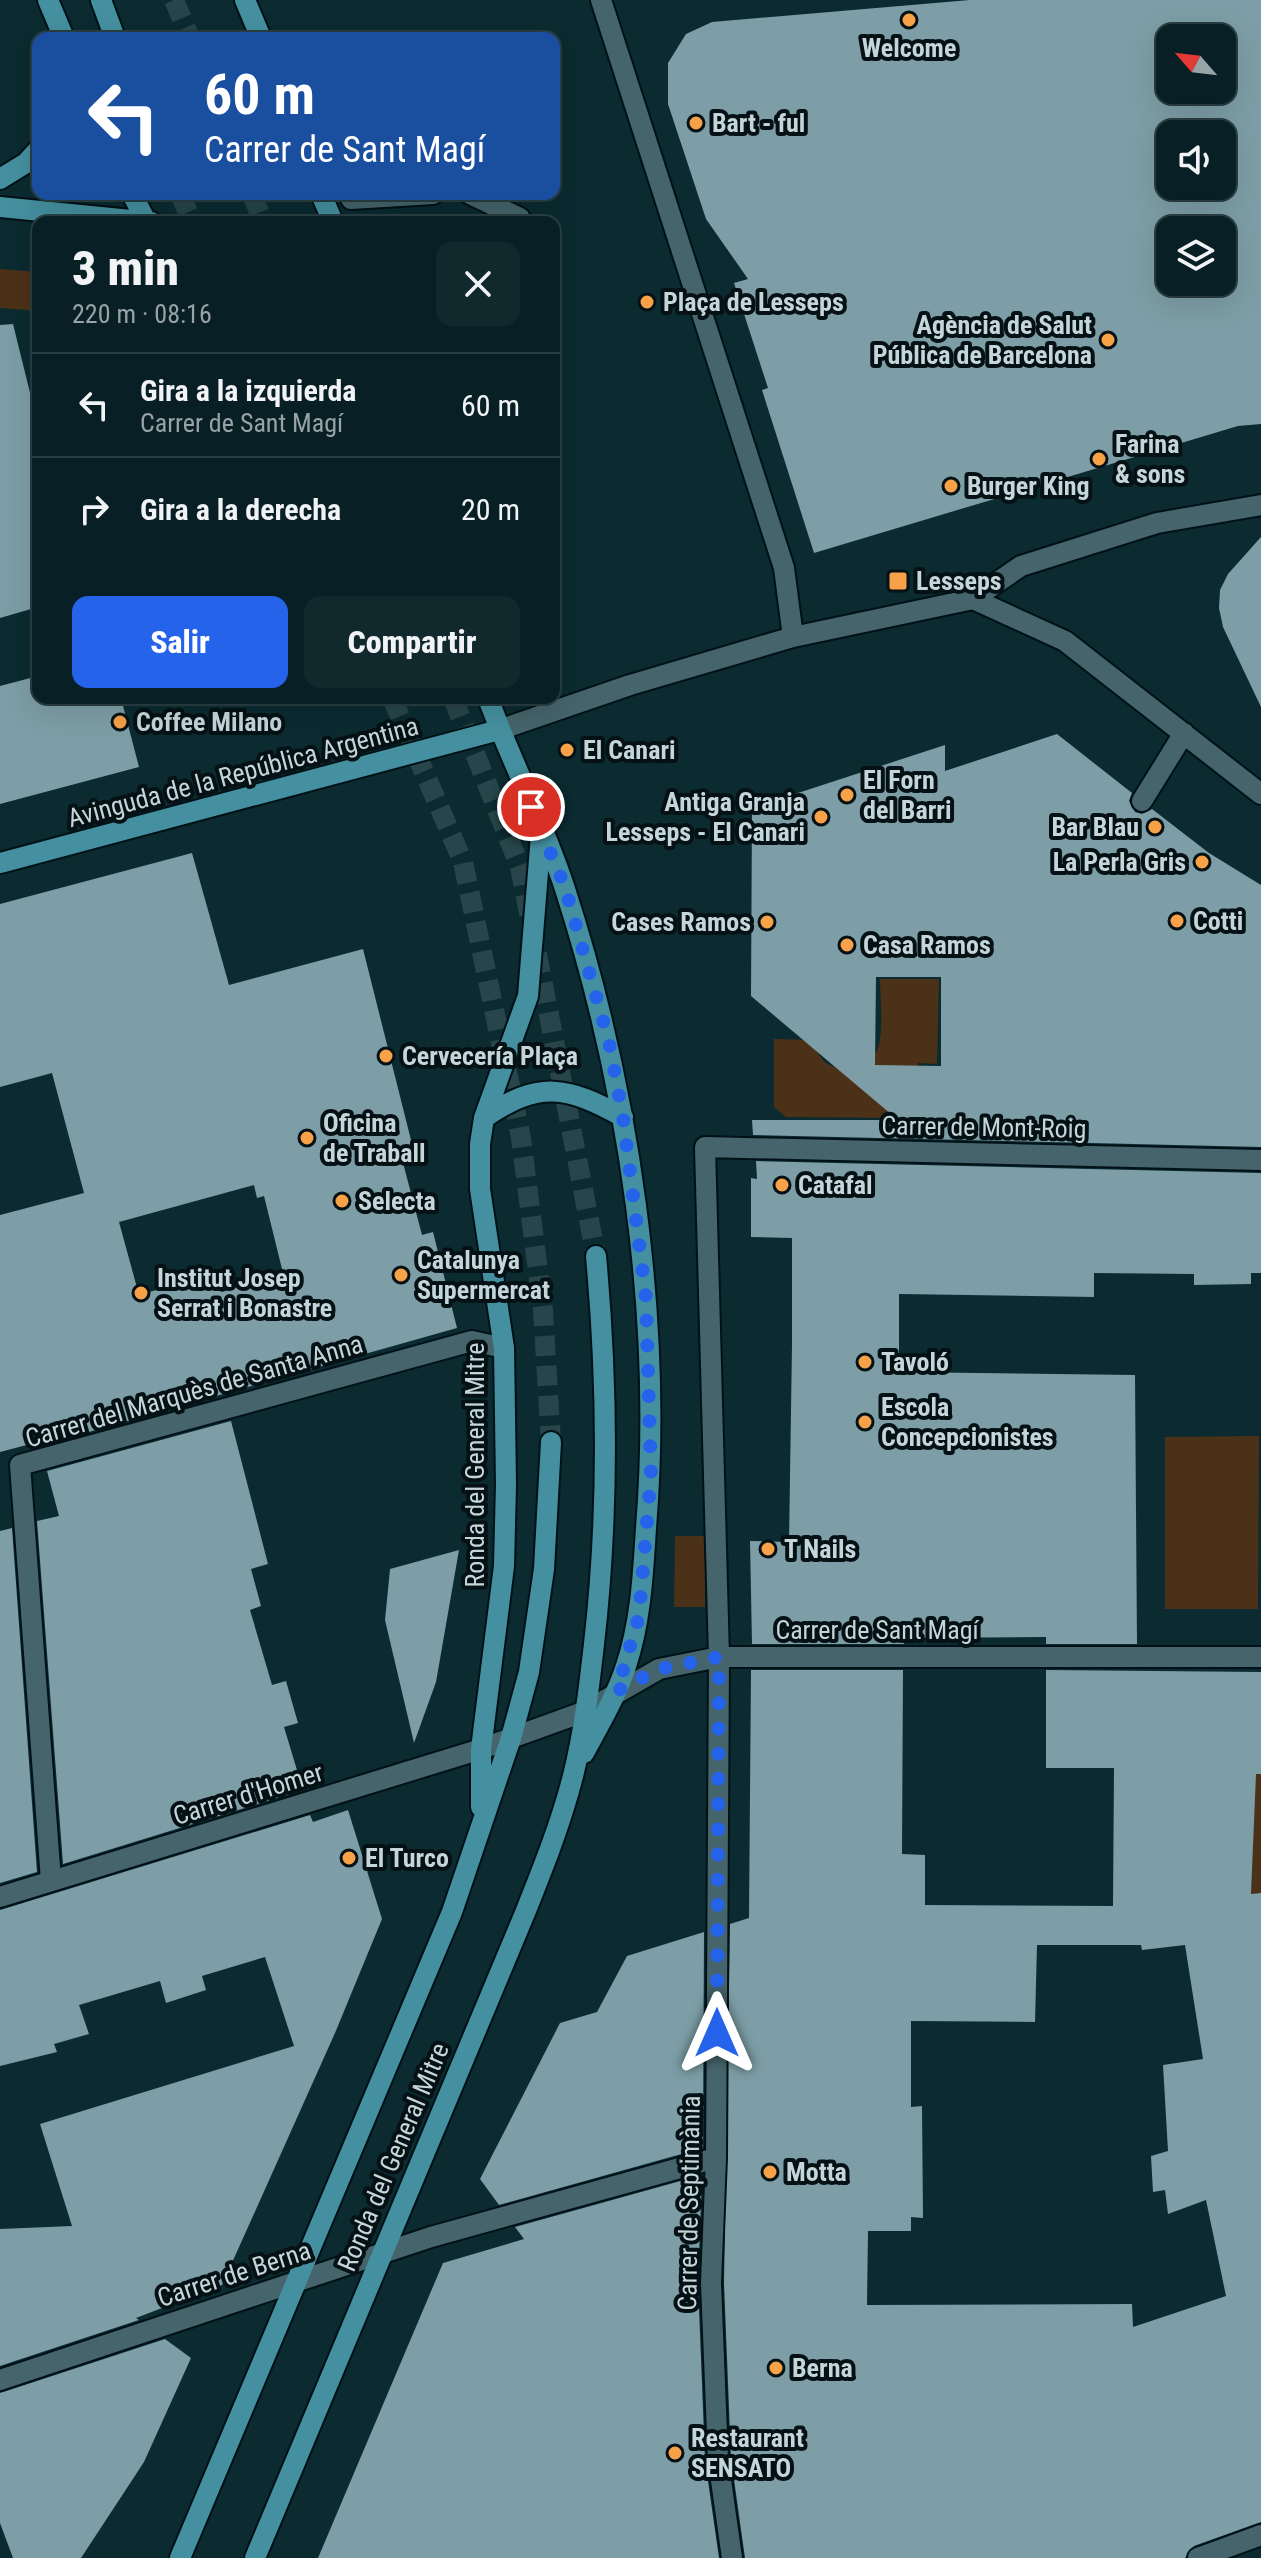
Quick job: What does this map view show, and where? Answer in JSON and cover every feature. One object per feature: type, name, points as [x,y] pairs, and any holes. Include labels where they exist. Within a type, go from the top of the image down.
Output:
[{"type":"main road","points":[[101,0],[113,32]]},
{"type":"main road","points":[[245,0],[258,32]]},
{"type":"main road","points":[[50,6],[56,32]]},
{"type":"main road","points":[[50,6],[61,32]]},
{"type":"main road","points":[[0,179],[32,156]]},
{"type":"main road","points":[[0,207],[95,216]]},
{"type":"main road","points":[[490,704],[499,730]]},
{"type":"main road","name":"Ronda del General Mitre","points":[[499,730],[565,887],[598,995],[623,1117],[646,1298],[651,1475],[639,1616],[617,1691],[573,1774]]},
{"type":"main road","name":"Avinguda de la República Argentina","points":[[0,863],[499,730]]},
{"type":"main road","name":"Ronda del General Mitre","points":[[482,1819],[481,1749],[504,1566],[504,1348],[480,1189],[480,1144],[484,1118],[528,996],[541,833]]},
{"type":"main road","points":[[484,1118],[529,1093],[549,1089],[577,1093],[623,1117]]},
{"type":"main road","name":"Ronda del General Mitre","points":[[255,2558],[536,1885],[573,1774],[586,1711],[604,1558],[607,1474],[605,1358],[596,1256]]},
{"type":"main road","name":"Ronda del General Mitre","points":[[180,2558],[452,1912],[511,1738],[529,1672],[544,1569],[551,1442]]},
{"type":"street","points":[[601,0],[784,568],[793,637]]},
{"type":"street","points":[[482,200],[516,216]]},
{"type":"street","points":[[499,730],[630,685],[793,637],[973,599],[1021,566],[1157,523],[1261,505]]},
{"type":"street","points":[[973,599],[1065,641],[1261,794]]},
{"type":"street","points":[[1142,801],[1184,733]]},
{"type":"street","name":"Carrer de Mont-Roig","points":[[719,1657],[705,1147],[1261,1160]]},
{"type":"street","name":"Carrer del Marquès de Santa Anna","points":[[51,1881],[20,1465],[472,1341],[504,1348]]},
{"type":"street","name":"Carrer de Sant Magí","points":[[511,1738],[586,1711],[659,1669],[719,1657],[1261,1657]]},
{"type":"street","name":"Carrer de Septimània","points":[[719,1657],[716,2158],[711,2283],[718,2459],[732,2558]]},
{"type":"street","name":"Carrer d'Homer","points":[[0,1897],[511,1738]]},
{"type":"street","name":"Carrer de Berna","points":[[0,2380],[431,2237],[716,2158]]},
{"type":"street","points":[[1198,2558],[1261,2535]]},
{"type":"shaded area","points":[[0,269],[32,272],[32,311],[0,308]]},
{"type":"shaded area","points":[[880,979],[939,979],[937,1064],[918,1063],[918,1110],[901,1118],[786,1117],[774,1107],[774,1039],[813,1040],[819,1056],[836,1067],[851,1066],[868,1059],[877,1051],[880,1040]]},
{"type":"shaded area","points":[[1259,1436],[1258,1609],[1165,1609],[1165,1437]]},
{"type":"shaded area","points":[[675,1536],[705,1536],[705,1607],[674,1607]]},
{"type":"shaded area","points":[[1255,1774],[1261,1774],[1261,1893],[1251,1894]]},
{"type":"building","points":[[970,0],[1261,0],[1261,424],[1238,426],[814,553],[762,390],[768,388],[734,283],[748,279],[706,219],[668,104],[668,63],[686,34],[712,22]]},
{"type":"building","points":[[13,324],[32,401],[32,609],[0,618],[0,325]]},
{"type":"building","points":[[1261,537],[1261,707],[1223,627],[1219,608],[1220,590],[1228,574]]},
{"type":"building","points":[[32,678],[32,704],[123,704],[139,767],[0,804],[0,686]]},
{"type":"building","points":[[1057,734],[1132,793],[1129,801],[1135,812],[1142,814],[1152,809],[1209,853],[1261,885],[1261,1147],[753,1135],[752,1120],[898,1120],[751,996],[752,808],[945,745],[945,771]],"holes":[[[876,977],[941,977],[941,1066],[875,1065]]]},
{"type":"building","points":[[192,853],[229,985],[363,949],[415,1156],[402,1159],[422,1235],[433,1232],[457,1328],[39,1446],[38,1442],[0,1452],[0,1215],[84,1193],[52,1073],[0,1087],[0,904]],"holes":[[[254,1185],[257,1198],[264,1196],[283,1273],[222,1292],[195,1279],[139,1295],[119,1222]]]},
{"type":"building","points":[[756,1161],[1261,1173],[1261,1273],[1251,1273],[1251,1284],[1194,1285],[1194,1274],[1094,1273],[1094,1297],[899,1294],[899,1372],[1135,1375],[1137,1644],[1046,1644],[1046,1637],[904,1638],[904,1644],[752,1644],[750,1541],[789,1542],[792,1345],[792,1238],[751,1237],[751,1178],[757,1179]]},
{"type":"building","points":[[231,1421],[268,1564],[251,1569],[261,1606],[250,1610],[272,1685],[286,1681],[298,1723],[284,1727],[303,1790],[63,1864],[37,1521],[59,1516],[47,1471]]},
{"type":"building","points":[[12,1528],[37,1872],[0,1883],[0,1531]]},
{"type":"building","points":[[459,1550],[436,1682],[414,1743],[385,1620],[390,1569]]},
{"type":"building","points":[[751,1670],[903,1670],[902,1854],[925,1855],[925,1905],[1113,1906],[1114,1768],[1046,1768],[1046,1670],[1261,1672],[1261,1774],[1256,1774],[1251,1894],[1261,1893],[1261,2522],[1194,2546],[1185,2558],[745,2558],[731,2458],[724,2283],[730,1924],[749,1918]],"holes":[[[1037,1945],[1141,1945],[1142,1950],[1185,1945],[1203,2059],[1163,2065],[1168,2151],[1151,2156],[1153,2192],[1165,2190],[1168,2214],[1206,2200],[1226,2296],[1133,2327],[1132,2304],[867,2305],[868,2231],[911,2231],[911,2217],[923,2218],[922,2106],[911,2107],[911,2021],[1035,2022]]]},
{"type":"building","points":[[348,1810],[382,1919],[335,2033],[222,2285],[136,2318],[139,2320],[0,2366],[0,2229],[72,2226],[40,2124],[294,2046],[265,1957],[202,1976],[206,1990],[166,2003],[160,1981],[79,2005],[89,2034],[54,2044],[57,2052],[0,2066],[0,1910],[310,1815],[313,1822]]},
{"type":"building","points":[[704,1932],[703,2148],[499,2205],[480,2179],[560,2023],[597,2012],[627,1956]]},
{"type":"building","points":[[702,2175],[698,2283],[705,2460],[719,2558],[318,2558],[443,2263],[524,2239],[515,2227]]},
{"type":"building","points":[[165,2339],[191,2358],[144,2462],[81,2558],[13,2558],[0,2523],[0,2393]]},
{"type":"tunnel","points":[[174,0],[187,32]]},
{"type":"tunnel","points":[[183,200],[189,216]]},
{"type":"tunnel","points":[[254,200],[261,216]]},
{"type":"tunnel","points":[[395,704],[463,862],[521,1138],[543,1310],[551,1442]]},
{"type":"tunnel","points":[[455,704],[520,867],[596,1256]]},
{"type":"place","name":"Welcome","points":[[909,20]]},
{"type":"place","name":"Bart - ful","points":[[696,123]]},
{"type":"place","name":"Plaça de Lesseps","points":[[647,302]]},
{"type":"place","name":"Agència de Salut Pública de Barcelona","points":[[1108,340]]},
{"type":"place","name":"Farina & sons","points":[[1099,459]]},
{"type":"place","name":"Burger King","points":[[951,486]]},
{"type":"place","name":"Lesseps","points":[[898,581]]},
{"type":"place","name":"Coffee Milano","points":[[120,722]]},
{"type":"place","name":"El Canari","points":[[567,750]]},
{"type":"place","name":"El Forn del Barri","points":[[847,795]]},
{"type":"place","name":"Antiga Granja Lesseps - El Canari","points":[[821,817]]},
{"type":"place","name":"Bar Blau","points":[[1155,827]]},
{"type":"place","name":"La Perla Gris","points":[[1202,862]]},
{"type":"place","name":"Cotti","points":[[1177,921]]},
{"type":"place","name":"Cases Ramos","points":[[767,922]]},
{"type":"place","name":"Casa Ramos","points":[[847,945]]},
{"type":"place","name":"Cervecería Plaça","points":[[386,1056]]},
{"type":"place","name":"Oficina de Traball","points":[[307,1138]]},
{"type":"place","name":"Catafal","points":[[782,1185]]},
{"type":"place","name":"Selecta","points":[[342,1201]]},
{"type":"place","name":"Catalunya Supermercat","points":[[401,1275]]},
{"type":"place","name":"Institut Josep Serrat i Bonastre","points":[[141,1293]]},
{"type":"place","name":"Tavoló","points":[[865,1362]]},
{"type":"place","name":"Escola Concepcionistes","points":[[865,1422]]},
{"type":"place","name":"T Nails","points":[[768,1549]]},
{"type":"place","name":"El Turco","points":[[349,1858]]},
{"type":"place","name":"Motta","points":[[770,2172]]},
{"type":"place","name":"Berna","points":[[776,2368]]},
{"type":"place","name":"Restaurant SENSATO","points":[[675,2453]]},
{"type":"route","points":[[531,807],[565,887],[598,995],[623,1117],[646,1298],[651,1475],[639,1616],[617,1691],[659,1669],[719,1657],[717,2033]]}]
